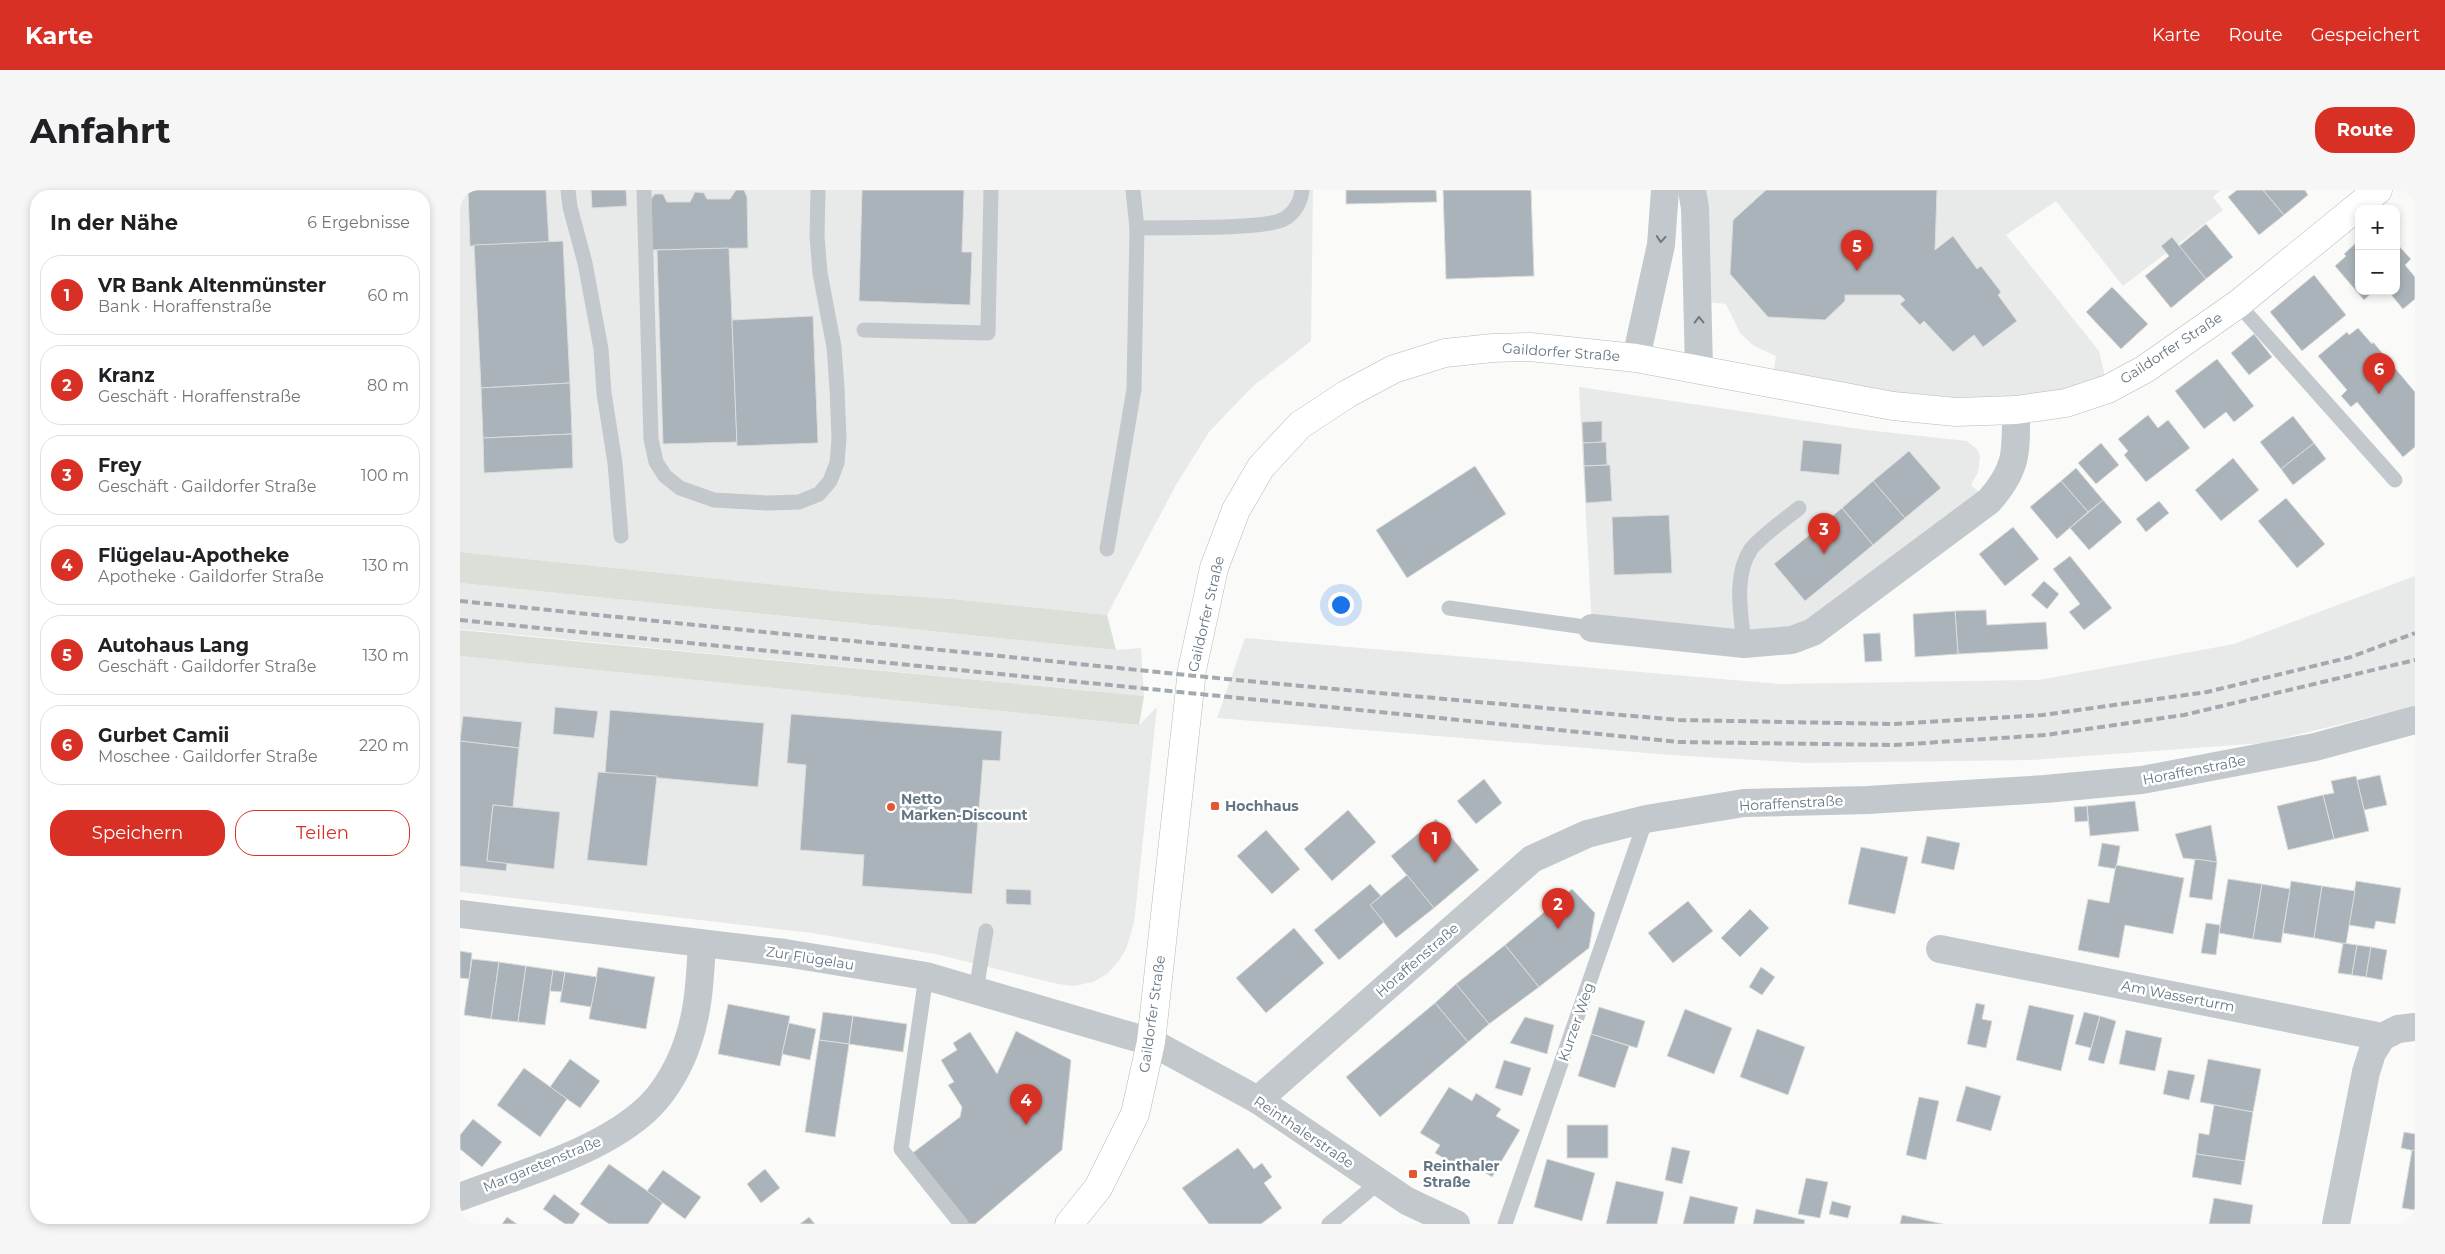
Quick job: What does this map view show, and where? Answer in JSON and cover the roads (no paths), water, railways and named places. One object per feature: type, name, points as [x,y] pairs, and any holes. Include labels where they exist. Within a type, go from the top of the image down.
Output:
[{"type":"main road","name":"Gaildorfer Straße","points":[[1069,1224],[1098,1188],[1135,1114],[1152,1042],[1192,670],[1214,568],[1236,510],[1261,467],[1300,425],[1347,394],[1394,369],[1446,353],[1493,348],[1530,347],[1636,358],[1699,368],[1893,406],[1956,412],[2016,410],[2066,403],[2108,389],[2145,369],[2238,304],[2378,190]]},
{"type":"street","points":[[1636,358],[1661,245],[1664,190]]},
{"type":"street","points":[[1692,190],[1695,208],[1699,368]]},
{"type":"street","points":[[1592,628],[1744,644],[1792,640],[1813,632],[1989,501],[2004,484],[2013,464],[2016,446],[2016,410]]},
{"type":"street","name":"Horaffenstraße","points":[[1258,1100],[1532,859],[1588,834],[1646,819],[1744,803],[1888,798],[2142,780],[2315,747],[2415,720]]},
{"type":"street","name":"Zur Flügelau","points":[[460,914],[784,953],[926,976],[1152,1042]]},
{"type":"street","name":"Margaretenstraße","points":[[460,1197],[584,1149],[621,1129],[651,1105],[677,1068],[689,1040],[697,1003],[702,944]]},
{"type":"street","name":"Am Wasserturm","points":[[1940,949],[2382,1037]]},
{"type":"street","points":[[2336,1224],[2366,1072],[2372,1052],[2382,1037],[2398,1029],[2415,1027]]},
{"type":"street","name":"Reinthalerstraße","points":[[1152,1042],[1258,1100],[1408,1201],[1456,1224]]},
{"type":"lane","points":[[568,190],[570,207],[585,263],[601,349],[604,393],[615,462],[621,536]]},
{"type":"lane","points":[[644,190],[651,439],[656,462],[665,476],[680,488],[714,500],[768,504],[799,502],[819,494],[830,481],[837,462],[839,439],[837,388],[834,347],[820,273],[817,236],[818,190]]},
{"type":"lane","points":[[864,330],[988,333],[990,190]]},
{"type":"lane","points":[[1107,549],[1134,389],[1137,228],[1133,190]]},
{"type":"lane","points":[[1137,228],[1261,224],[1284,219],[1297,207],[1302,190]]},
{"type":"lane","points":[[2238,304],[2395,480]]},
{"type":"lane","points":[[1744,644],[1740,594],[1742,570],[1752,548],[1799,508]]},
{"type":"lane","points":[[1449,608],[1592,628]]},
{"type":"lane","name":"Kurzer Weg","points":[[1505,1224],[1646,819]]},
{"type":"lane","points":[[976,990],[986,931]]},
{"type":"lane","points":[[926,976],[901,1149],[962,1224]]},
{"type":"lane","points":[[1329,1224],[1378,1182]]},
{"type":"railway","points":[[460,601],[1236,680],[1679,720],[1893,724],[2043,715],[2207,692],[2351,657],[2415,633]]},
{"type":"railway","points":[[460,620],[1679,742],[1894,745],[2046,735],[2184,715],[2415,660]]},
{"type":"place","name":"Autohaus Lang","points":[[1857,271]]},
{"type":"place","name":"Gurbet Camii","points":[[2379,394]]},
{"type":"place","name":"Frey","points":[[1824,554]]},
{"type":"place","name":"Hochhaus","points":[[1215,806]]},
{"type":"place","name":"Netto Marken-Discount","points":[[891,807]]},
{"type":"place","name":"VR Bank Altenmünster","points":[[1435,863]]},
{"type":"place","name":"Kranz","points":[[1558,929]]},
{"type":"place","name":"Flügelau-Apotheke","points":[[1026,1125]]},
{"type":"place","name":"Reinthaler Straße","points":[[1413,1174]]}]
